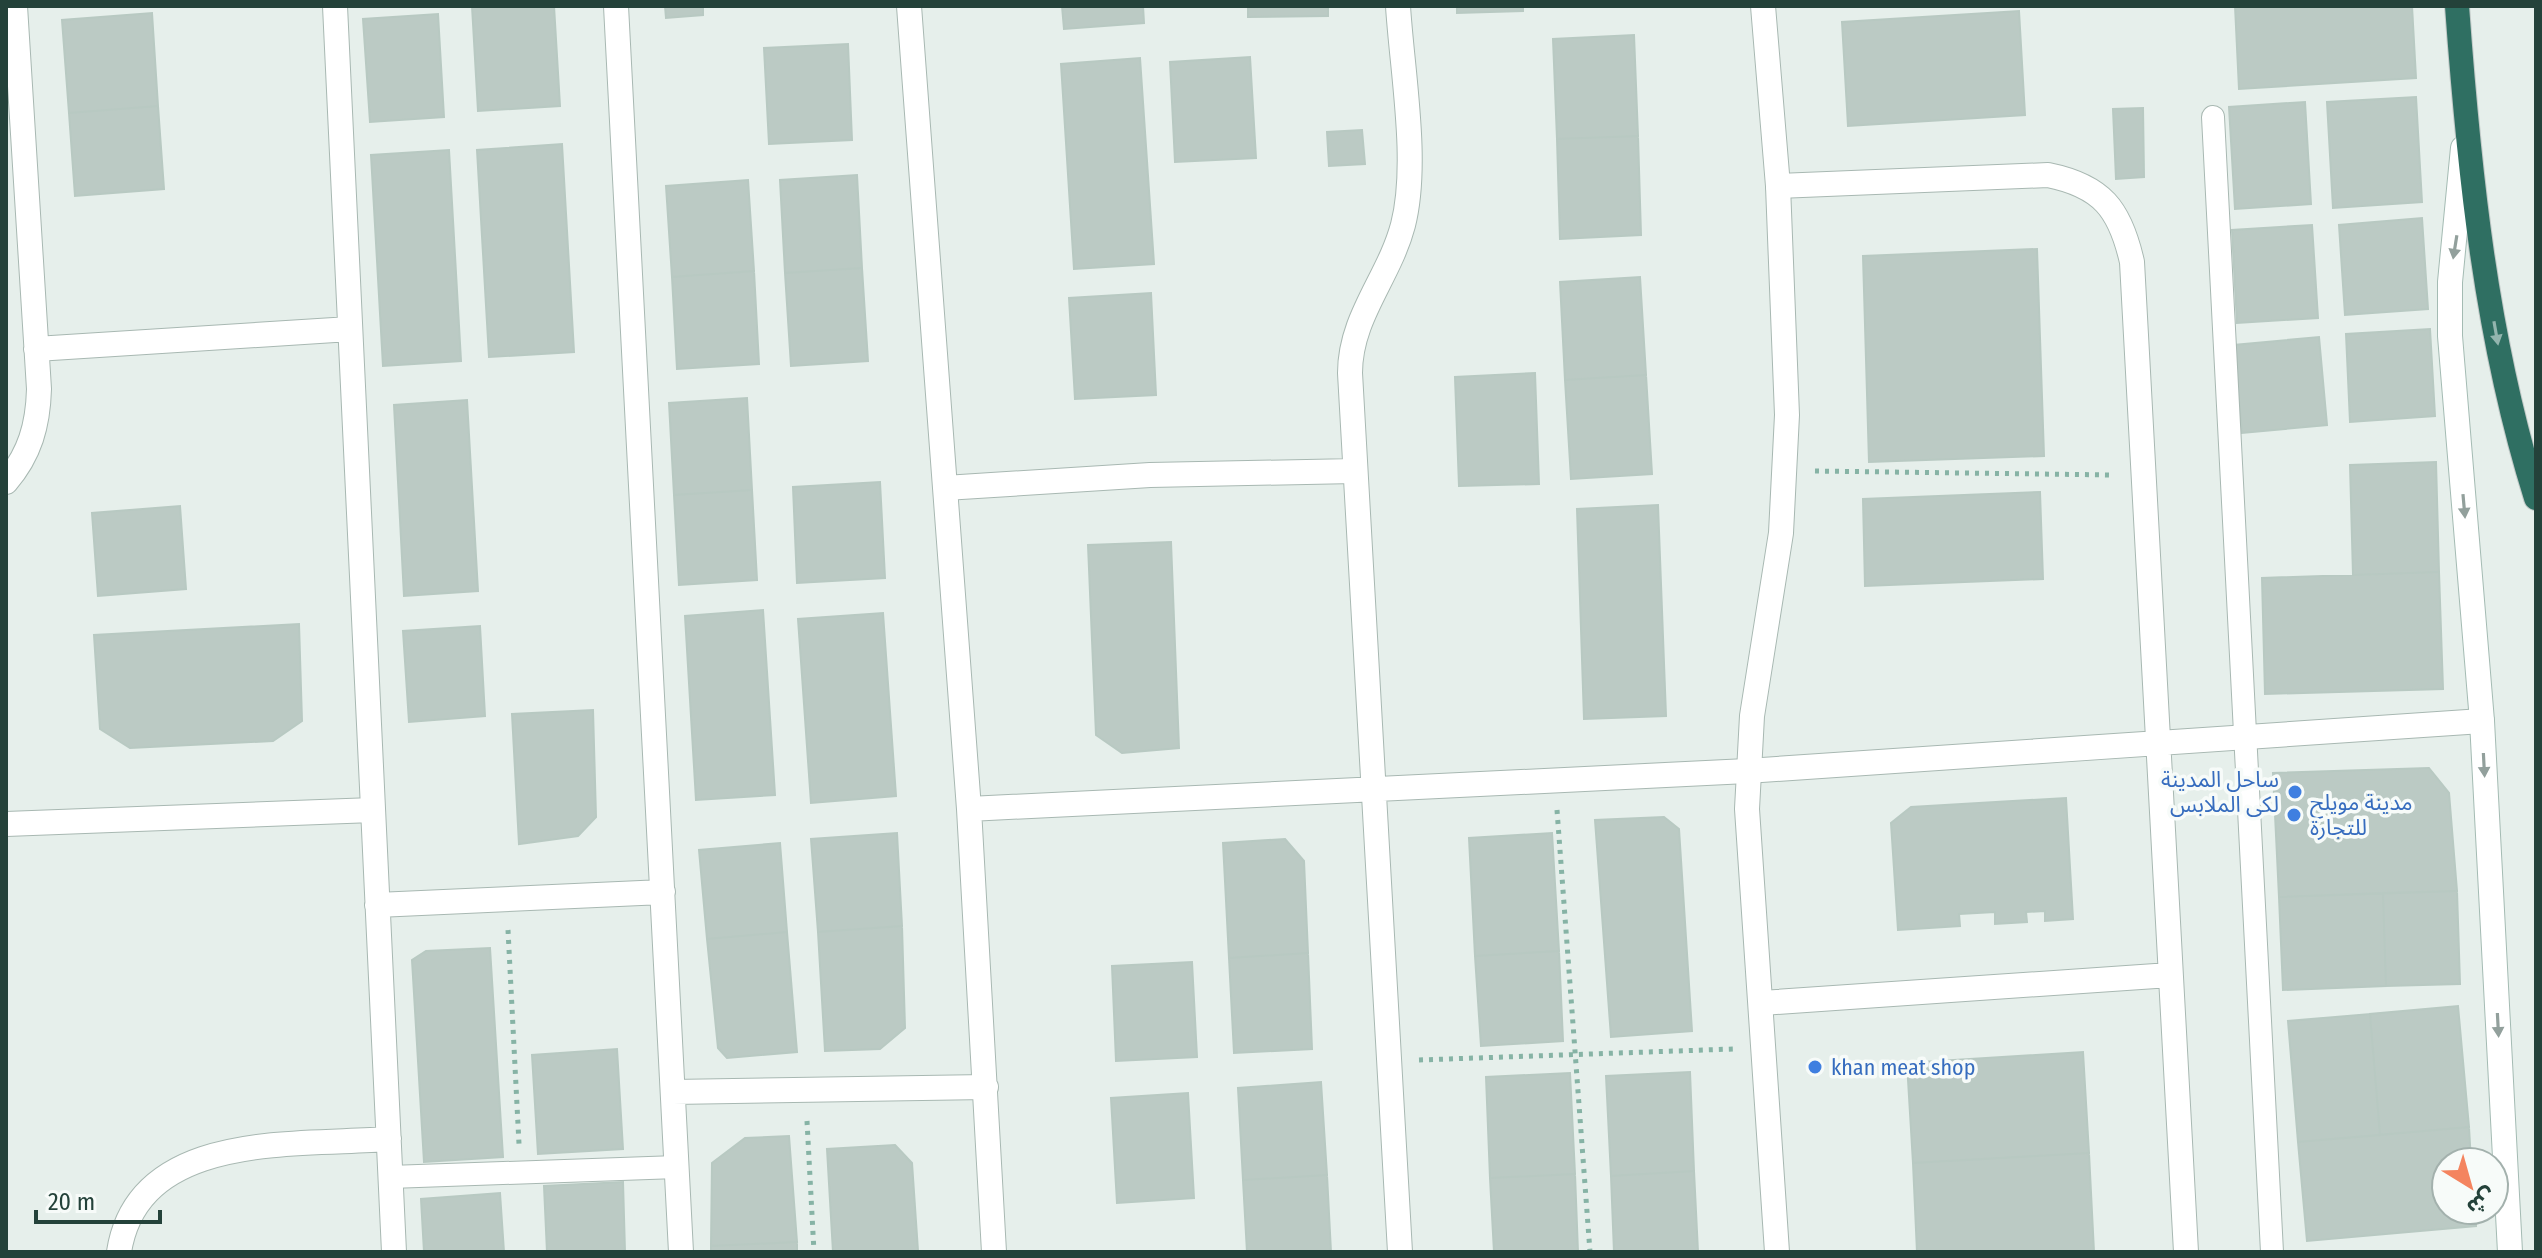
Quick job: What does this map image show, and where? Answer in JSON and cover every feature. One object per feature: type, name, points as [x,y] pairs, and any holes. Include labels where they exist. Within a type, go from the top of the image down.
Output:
[{"type":"highway","points":[[2457,6],[2479,237],[2501,360],[2536,498]]},
{"type":"street","points":[[6,482],[19,467],[31,442],[38,416],[15,6]]},
{"type":"street","points":[[335,6],[394,1252]]},
{"type":"street","points":[[616,6],[681,1252]]},
{"type":"street","points":[[909,6],[969,809],[994,1252]]},
{"type":"street","points":[[1398,6],[1408,200],[1398,241],[1355,331],[1350,352],[1400,1252]]},
{"type":"street","points":[[1763,6],[1778,186],[1786,358],[1785,471],[1775,579],[1752,716],[1747,771],[1777,1252]]},
{"type":"street","points":[[2465,114],[2449,309],[2482,721],[2510,1252]]},
{"type":"street","points":[[1778,186],[2048,175],[2074,180],[2097,193],[2115,212],[2126,236],[2132,262],[2186,1252]]},
{"type":"street","points":[[36,349],[350,329]]},
{"type":"street","points":[[6,446],[31,442]]},
{"type":"street","points":[[945,488],[1150,475],[1355,471]]},
{"type":"street","points":[[969,809],[1747,771],[2482,721]]},
{"type":"street","points":[[6,824],[373,810]]},
{"type":"street","points":[[377,905],[663,892]]},
{"type":"street","points":[[1762,1003],[2170,975]]},
{"type":"street","points":[[673,1092],[986,1087]]},
{"type":"street","points":[[119,1252],[121,1235],[138,1202],[164,1176],[196,1158],[232,1151],[389,1139]]},
{"type":"lane","points":[[2213,117],[2272,1252]]},
{"type":"lane","points":[[390,1177],[677,1167]]},
{"type":"path","points":[[1785,471],[2142,475]]},
{"type":"path","points":[[1555,780],[1590,1252]]},
{"type":"path","points":[[506,899],[520,1173]]},
{"type":"path","points":[[1388,1061],[1766,1048]]},
{"type":"path","points":[[805,1090],[814,1252]]},
{"type":"building","points":[[472,6],[554,6],[560,106],[478,111]]},
{"type":"building","points":[[665,6],[703,6],[703,15],[666,18]]},
{"type":"building","points":[[1062,6],[1143,6],[1144,23],[1064,29]]},
{"type":"building","points":[[1248,6],[1328,6],[1328,16],[1248,17]]},
{"type":"building","points":[[1457,6],[1523,6],[1523,11],[1457,13]]},
{"type":"building","points":[[2235,6],[2412,6],[2416,78],[2239,89]]},
{"type":"building","points":[[2019,11],[2025,115],[1848,126],[1842,22]]},
{"type":"building","points":[[152,13],[158,106],[69,113],[62,20]]},
{"type":"building","points":[[438,14],[444,117],[370,122],[363,19]]},
{"type":"building","points":[[1634,35],[1638,136],[1557,139],[1553,39]]},
{"type":"building","points":[[848,44],[852,140],[769,144],[764,48]]},
{"type":"building","points":[[1250,57],[1256,158],[1175,162],[1170,62]]},
{"type":"building","points":[[1140,58],[1154,264],[1074,269],[1061,64]]},
{"type":"building","points":[[2416,97],[2422,202],[2333,208],[2327,102]]},
{"type":"building","points":[[2305,102],[2311,204],[2235,209],[2229,107]]},
{"type":"building","points":[[158,106],[164,189],[75,196],[69,113]]},
{"type":"building","points":[[2143,108],[2144,177],[2116,179],[2113,109]]},
{"type":"building","points":[[1362,130],[1365,164],[1329,166],[1327,132]]},
{"type":"building","points":[[1638,136],[1641,235],[1560,239],[1557,139]]},
{"type":"building","points":[[562,144],[574,352],[489,357],[477,150]]},
{"type":"building","points":[[449,150],[461,361],[383,366],[371,155]]},
{"type":"building","points":[[857,175],[862,268],[785,273],[780,180]]},
{"type":"building","points":[[748,180],[754,271],[672,277],[666,186]]},
{"type":"building","points":[[2422,218],[2428,309],[2345,315],[2339,225]]},
{"type":"building","points":[[2312,225],[2318,318],[2237,323],[2232,230]]},
{"type":"building","points":[[2037,249],[2044,456],[1869,462],[1863,256]]},
{"type":"building","points":[[862,268],[868,361],[791,366],[785,273]]},
{"type":"building","points":[[754,271],[759,364],[677,369],[672,277]]},
{"type":"building","points":[[1640,277],[1646,375],[1565,380],[1560,282]]},
{"type":"building","points":[[1151,293],[1156,395],[1075,399],[1069,298]]},
{"type":"building","points":[[2430,329],[2435,416],[2350,422],[2346,334]]},
{"type":"building","points":[[2319,337],[2327,425],[2242,433],[2234,345]]},
{"type":"building","points":[[1535,373],[1539,484],[1459,486],[1455,377]]},
{"type":"building","points":[[1646,375],[1652,474],[1571,479],[1565,380]]},
{"type":"building","points":[[747,398],[752,490],[674,495],[669,403]]},
{"type":"building","points":[[467,400],[478,591],[404,596],[394,405]]},
{"type":"building","points":[[2436,462],[2439,572],[2353,575],[2350,465]]},
{"type":"building","points":[[880,482],[885,578],[797,583],[793,487]]},
{"type":"building","points":[[752,490],[757,580],[679,585],[674,495]]},
{"type":"building","points":[[2040,492],[2043,579],[1865,586],[1863,499]]},
{"type":"building","points":[[1658,505],[1666,716],[1584,719],[1577,509]]},
{"type":"building","points":[[180,506],[186,589],[98,596],[92,513]]},
{"type":"building","points":[[1171,542],[1179,748],[1122,753],[1096,735],[1088,545]]},
{"type":"building","points":[[2439,572],[2443,689],[2265,694],[2262,578]]},
{"type":"building","points":[[763,610],[775,795],[696,800],[685,616]]},
{"type":"building","points":[[883,613],[896,796],[811,803],[798,619]]},
{"type":"building","points":[[299,624],[302,721],[273,741],[130,748],[100,729],[94,635]]},
{"type":"building","points":[[480,626],[485,716],[409,722],[403,631]]},
{"type":"building","points":[[593,710],[596,817],[578,836],[519,844],[512,714]]},
{"type":"building","points":[[2429,768],[2449,793],[2457,891],[2279,897],[2273,773]]},
{"type":"building","points":[[2066,798],[2073,919],[2045,921],[2045,911],[2026,912],[2027,922],[1995,924],[1995,912],[1959,914],[1960,926],[1898,930],[1891,823],[1911,807]]},
{"type":"building","points":[[1664,817],[1679,829],[1692,1031],[1611,1037],[1595,820]]},
{"type":"building","points":[[897,833],[902,926],[818,932],[811,839]]},
{"type":"building","points":[[1552,833],[1559,951],[1475,956],[1469,838]]},
{"type":"building","points":[[1285,839],[1304,861],[1308,953],[1229,958],[1223,843]]},
{"type":"building","points":[[780,843],[787,932],[707,939],[699,850]]},
{"type":"building","points":[[2457,891],[2460,984],[2386,986],[2383,893]]},
{"type":"building","points":[[2383,893],[2386,986],[2283,990],[2279,897]]},
{"type":"building","points":[[902,926],[905,1028],[880,1049],[825,1051],[818,932]]},
{"type":"building","points":[[787,932],[797,1052],[727,1058],[718,1048],[707,939]]},
{"type":"building","points":[[490,948],[503,1157],[424,1162],[412,960],[426,951]]},
{"type":"building","points":[[1559,951],[1563,1041],[1481,1046],[1475,956]]},
{"type":"building","points":[[1308,953],[1312,1049],[1234,1053],[1229,958]]},
{"type":"building","points":[[1192,962],[1197,1057],[1116,1061],[1112,966]]},
{"type":"building","points":[[2458,1006],[2469,1127],[2380,1135],[2370,1014]]},
{"type":"building","points":[[2370,1014],[2380,1135],[2298,1142],[2288,1021]]},
{"type":"building","points":[[617,1049],[623,1149],[538,1154],[532,1055]]},
{"type":"building","points":[[2083,1052],[2089,1153],[1913,1163],[1907,1063]]},
{"type":"building","points":[[1690,1072],[1694,1171],[1611,1176],[1606,1076]]},
{"type":"building","points":[[1570,1073],[1575,1174],[1490,1178],[1486,1077]]},
{"type":"building","points":[[1321,1082],[1327,1175],[1243,1180],[1238,1088]]},
{"type":"building","points":[[1188,1093],[1194,1198],[1117,1203],[1111,1098]]},
{"type":"building","points":[[2469,1127],[2470,1146],[2430,1146],[2430,1226],[2476,1226],[2307,1241],[2298,1142]]},
{"type":"building","points":[[789,1136],[797,1242],[711,1246],[712,1163],[745,1138]]},
{"type":"building","points":[[895,1145],[912,1163],[918,1251],[833,1252],[827,1149]]},
{"type":"building","points":[[2089,1153],[2094,1252],[1917,1252],[1913,1163]]},
{"type":"building","points":[[1694,1171],[1698,1252],[1614,1252],[1611,1176]]},
{"type":"building","points":[[1575,1174],[1578,1252],[1494,1252],[1490,1178]]},
{"type":"building","points":[[1327,1175],[1331,1252],[1247,1252],[1243,1180]]},
{"type":"building","points":[[623,1182],[625,1252],[547,1252],[544,1186]]},
{"type":"building","points":[[500,1193],[504,1252],[424,1252],[421,1199]]},
{"type":"building","points":[[797,1242],[797,1252],[711,1252],[711,1246]]},
{"type":"place","name":"ساحل المدينة لكى الملابس","points":[[2295,792]]},
{"type":"place","name":"مدينة مويلح للتجارة","points":[[2294,815]]},
{"type":"place","name":"khan meat shop","points":[[1815,1067]]}]
